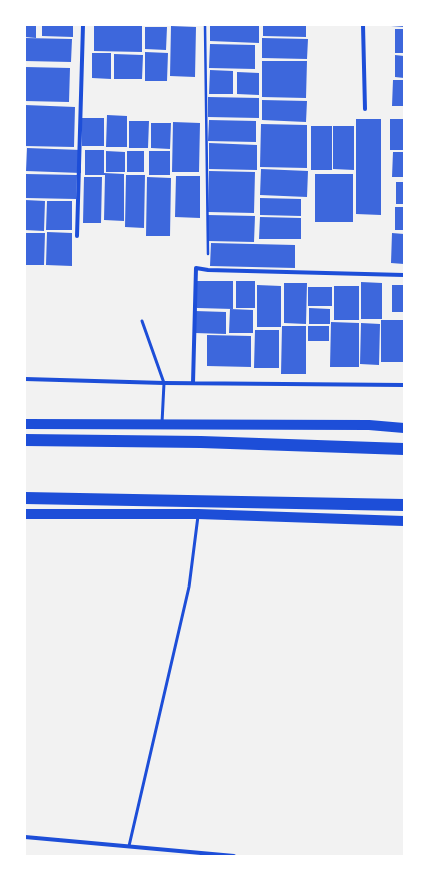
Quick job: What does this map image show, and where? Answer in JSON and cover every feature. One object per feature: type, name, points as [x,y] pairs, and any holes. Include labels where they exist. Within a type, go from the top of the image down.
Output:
[{"type":"highway","points":[[25,440],[201,442],[404,449]]},
{"type":"highway","points":[[25,498],[404,505]]},
{"type":"main road","points":[[25,424],[162,423],[369,425],[404,428]]},
{"type":"main road","points":[[25,514],[198,514],[404,521]]},
{"type":"street","points":[[77,236],[83,25]]},
{"type":"street","points":[[363,25],[365,108]]},
{"type":"street","points":[[193,383],[196,268],[208,270],[404,275]]},
{"type":"street","points":[[25,379],[164,383],[404,385]]},
{"type":"street","points":[[25,837],[234,856]]},
{"type":"lane","points":[[142,321],[164,383],[162,423]]},
{"type":"lane","points":[[129,846],[189,587],[198,514]]},
{"type":"path","points":[[205,25],[208,270]]},
{"type":"building","points":[[25,25],[36,25],[36,38],[25,37]]},
{"type":"building","points":[[42,25],[73,25],[73,37],[42,36]]},
{"type":"building","points":[[94,25],[142,25],[142,52],[94,51]]},
{"type":"building","points":[[210,25],[259,25],[259,43],[210,41]]},
{"type":"building","points":[[263,25],[306,25],[306,37],[263,36]]},
{"type":"building","points":[[404,25],[404,27],[391,26]]},
{"type":"building","points":[[171,26],[196,27],[195,77],[170,76]]},
{"type":"building","points":[[145,27],[167,27],[166,50],[145,49]]},
{"type":"building","points":[[395,29],[404,29],[404,53],[395,53]]},
{"type":"building","points":[[25,38],[72,39],[71,62],[25,61]]},
{"type":"building","points":[[262,38],[308,39],[307,59],[262,58]]},
{"type":"building","points":[[210,44],[255,45],[255,69],[209,68]]},
{"type":"building","points":[[145,52],[168,53],[167,81],[145,81]]},
{"type":"building","points":[[92,53],[111,53],[111,79],[92,78]]},
{"type":"building","points":[[114,54],[143,55],[142,79],[114,79]]},
{"type":"building","points":[[395,55],[404,56],[404,78],[395,77]]},
{"type":"building","points":[[262,61],[307,61],[306,98],[262,97]]},
{"type":"building","points":[[25,67],[70,68],[69,102],[25,101]]},
{"type":"building","points":[[210,70],[233,71],[233,94],[209,94]]},
{"type":"building","points":[[237,72],[259,73],[259,95],[237,94]]},
{"type":"building","points":[[393,80],[404,80],[404,106],[392,106]]},
{"type":"building","points":[[208,97],[259,98],[259,118],[208,117]]},
{"type":"building","points":[[262,100],[307,101],[306,122],[262,120]]},
{"type":"building","points":[[25,105],[75,107],[74,147],[25,146]]},
{"type":"building","points":[[107,115],[127,116],[127,147],[106,147]]},
{"type":"building","points":[[82,118],[104,118],[104,146],[82,146]]},
{"type":"building","points":[[356,119],[381,119],[381,215],[356,214]]},
{"type":"building","points":[[390,119],[404,119],[404,150],[390,150]]},
{"type":"building","points":[[209,120],[256,121],[256,142],[208,141]]},
{"type":"building","points":[[129,121],[149,121],[148,148],[129,148]]},
{"type":"building","points":[[173,122],[200,123],[199,172],[172,172]]},
{"type":"building","points":[[151,123],[171,123],[170,149],[151,148]]},
{"type":"building","points":[[261,124],[307,125],[307,168],[260,167]]},
{"type":"building","points":[[311,126],[332,126],[332,170],[311,170]]},
{"type":"building","points":[[333,126],[354,126],[354,170],[333,169]]},
{"type":"building","points":[[209,143],[257,145],[257,170],[209,169]]},
{"type":"building","points":[[27,148],[81,150],[81,173],[26,171]]},
{"type":"building","points":[[85,150],[104,150],[104,173],[124,174],[124,221],[104,220],[105,175],[85,175]]},
{"type":"building","points":[[106,151],[125,152],[125,172],[106,172]]},
{"type":"building","points":[[127,151],[144,151],[144,172],[127,172]]},
{"type":"building","points":[[149,151],[170,151],[170,175],[149,175]]},
{"type":"building","points":[[393,152],[404,152],[404,177],[392,177]]},
{"type":"building","points":[[261,169],[308,171],[307,197],[260,195]]},
{"type":"building","points":[[209,171],[255,172],[254,213],[208,212]]},
{"type":"building","points":[[26,174],[77,175],[76,199],[26,198]]},
{"type":"building","points":[[315,174],[353,174],[353,222],[315,222]]},
{"type":"building","points":[[126,175],[145,175],[144,228],[125,227]]},
{"type":"building","points":[[176,176],[200,176],[200,218],[175,217]]},
{"type":"building","points":[[84,177],[102,177],[101,223],[83,223]]},
{"type":"building","points":[[147,177],[171,178],[170,236],[146,236]]},
{"type":"building","points":[[396,182],[404,182],[404,204],[396,204]]},
{"type":"building","points":[[260,198],[301,199],[301,216],[260,215]]},
{"type":"building","points":[[25,200],[45,201],[44,231],[25,230]]},
{"type":"building","points":[[47,201],[72,201],[72,230],[46,230]]},
{"type":"building","points":[[395,207],[404,207],[404,230],[395,230]]},
{"type":"building","points":[[208,215],[255,216],[254,242],[208,241]]},
{"type":"building","points":[[260,217],[301,218],[301,239],[259,239]]},
{"type":"building","points":[[47,232],[72,233],[72,266],[46,265]]},
{"type":"building","points":[[25,233],[45,233],[44,265],[25,265]]},
{"type":"building","points":[[392,233],[404,234],[404,264],[391,263]]},
{"type":"building","points":[[211,243],[295,245],[295,268],[210,266]]},
{"type":"building","points":[[197,281],[233,281],[233,309],[197,308]]},
{"type":"building","points":[[236,281],[255,281],[255,308],[236,308]]},
{"type":"building","points":[[361,282],[382,283],[382,319],[361,319]]},
{"type":"building","points":[[284,283],[307,283],[306,324],[284,323]]},
{"type":"building","points":[[257,285],[281,286],[281,327],[257,327]]},
{"type":"building","points":[[392,285],[404,285],[404,312],[392,312]]},
{"type":"building","points":[[334,286],[359,286],[359,320],[334,320]]},
{"type":"building","points":[[308,287],[332,287],[332,306],[308,306]]},
{"type":"building","points":[[309,308],[330,309],[330,324],[309,324]]},
{"type":"building","points":[[230,309],[253,310],[253,333],[229,333]]},
{"type":"building","points":[[195,311],[226,312],[226,334],[195,333]]},
{"type":"building","points":[[381,320],[404,320],[404,362],[381,362]]},
{"type":"building","points":[[331,322],[359,323],[359,367],[330,367]]},
{"type":"building","points":[[361,323],[380,324],[379,365],[360,364]]},
{"type":"building","points":[[282,326],[306,326],[306,374],[281,374]]},
{"type":"building","points":[[308,326],[329,326],[329,341],[308,341]]},
{"type":"building","points":[[255,330],[279,330],[279,368],[254,368]]},
{"type":"building","points":[[207,335],[251,336],[251,367],[207,366]]}]
